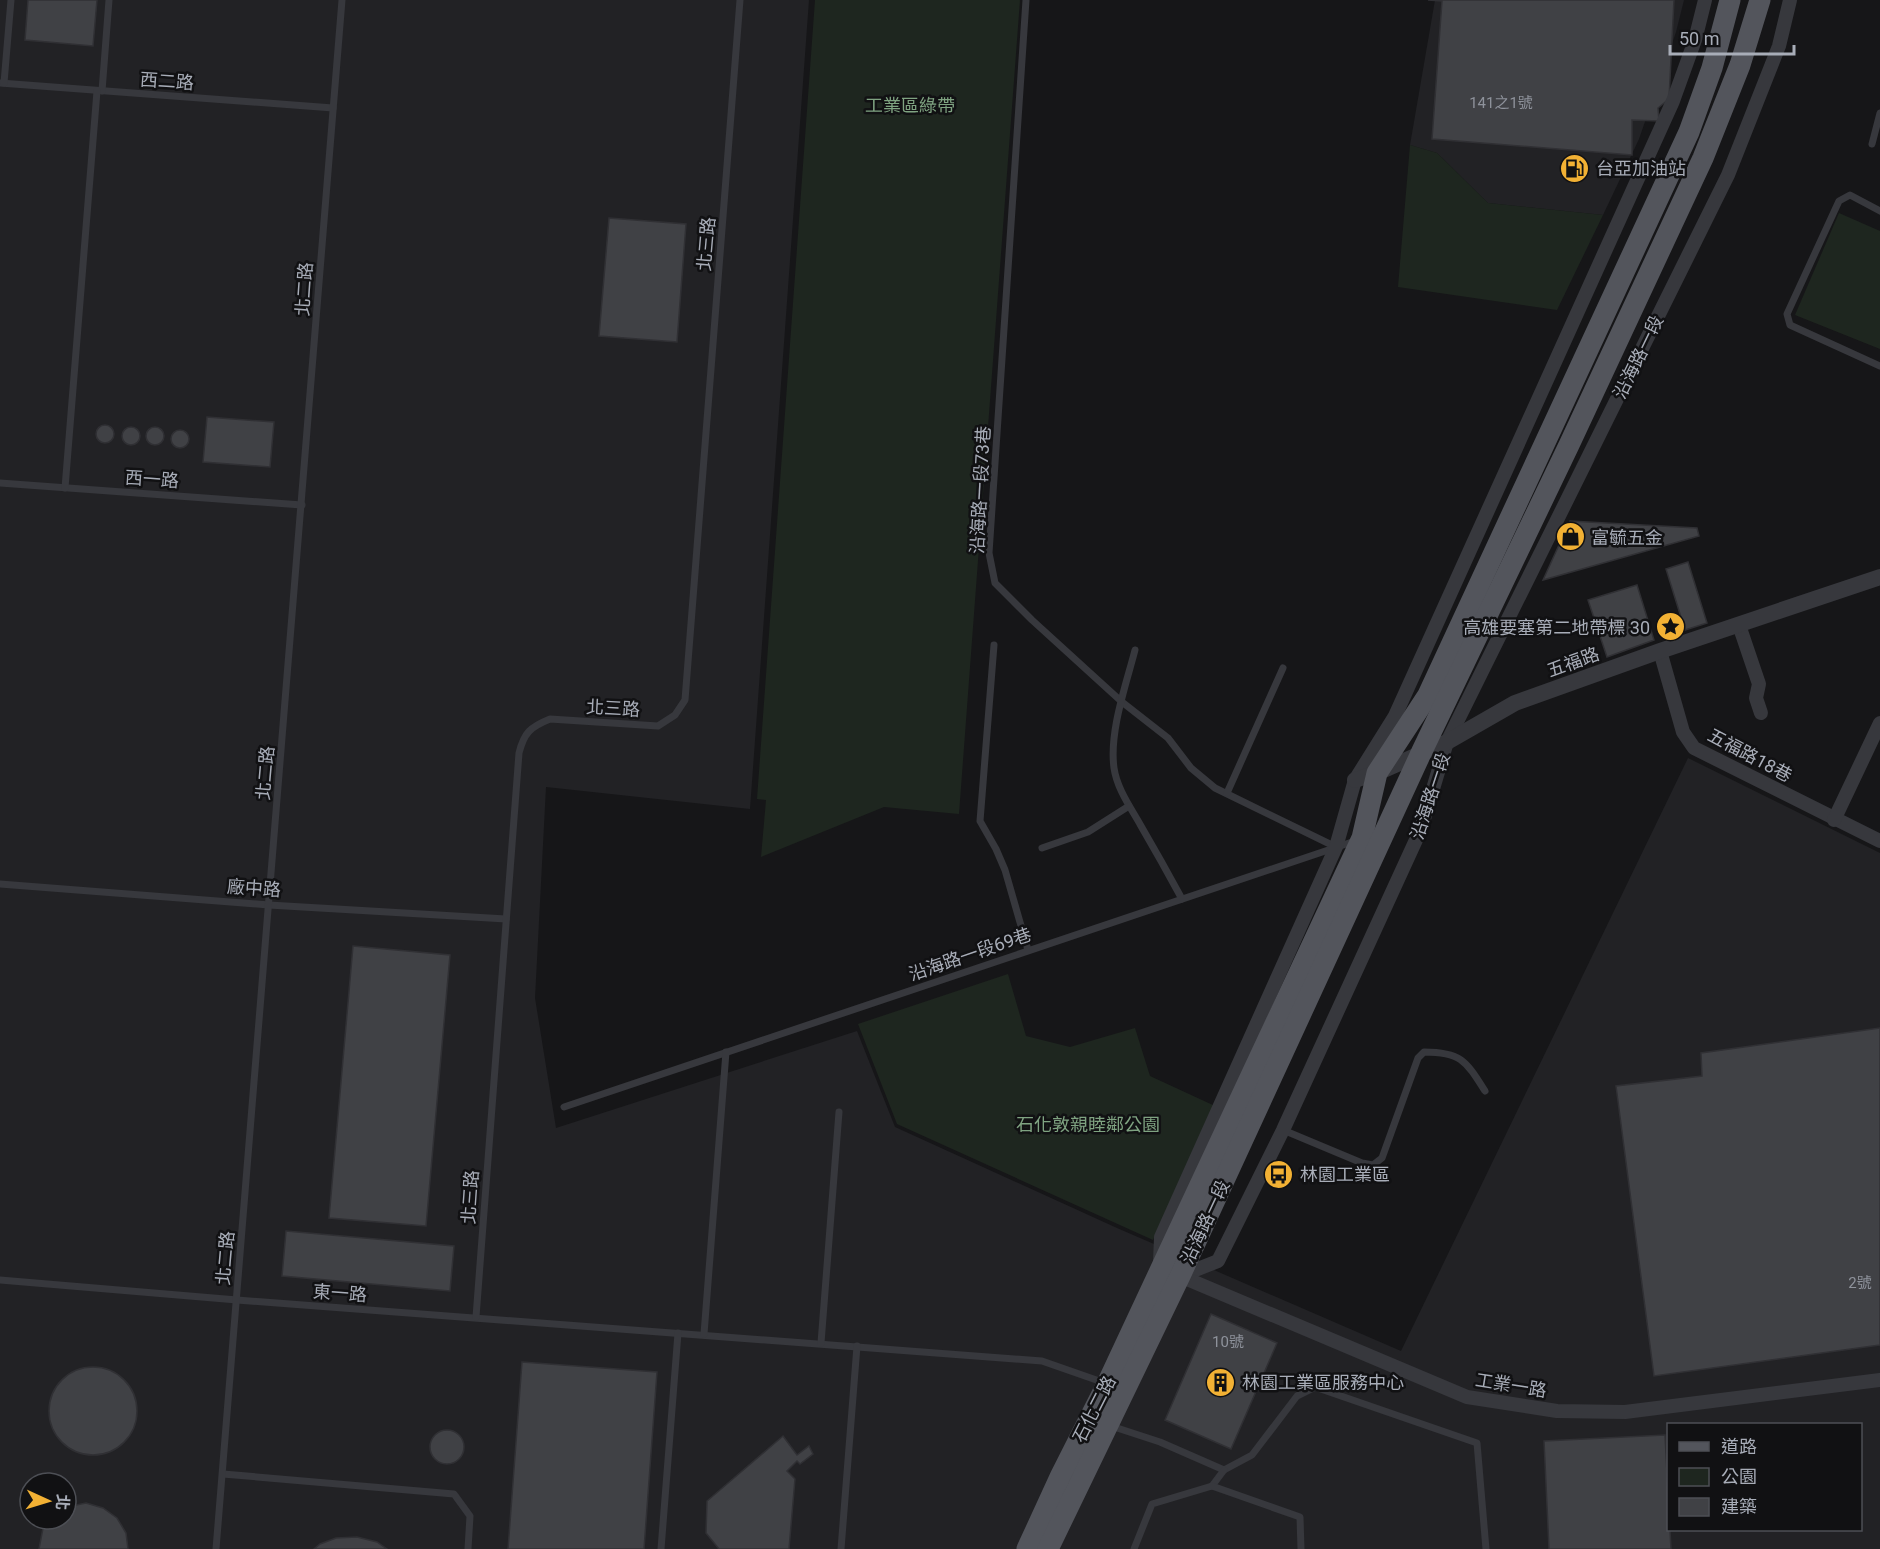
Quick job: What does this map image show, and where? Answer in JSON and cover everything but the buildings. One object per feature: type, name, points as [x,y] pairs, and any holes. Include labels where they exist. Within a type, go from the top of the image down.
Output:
[{"type":"main road","name":"沿海路一段","points":[[1160,1269],[1362,838],[1377,773],[1428,695],[1689,132],[1712,68],[1731,0]]},
{"type":"main road","name":"沿海路一段","points":[[1180,1276],[1422,751],[1569,446],[1703,158],[1740,65],[1760,0]]},
{"type":"main road","name":"石化二路","points":[[1116,1388],[1160,1269]]},
{"type":"main road","name":"石化二路","points":[[1027,1549],[1180,1276]]},
{"type":"main road","name":"石化二路","points":[[1048,1549],[1099,1422]]},
{"type":"street","name":"沿海路一段","points":[[1160,1269],[1161,1237],[1336,847],[1355,780],[1395,716],[1668,112],[1695,40],[1705,0]]},
{"type":"street","name":"沿海路一段","points":[[1180,1276],[1218,1261],[1283,1130],[1421,829],[1447,742],[1728,175],[1779,46],[1790,0]]},
{"type":"street","name":"五福路","points":[[1355,780],[1377,773],[1422,751],[1447,742],[1515,703],[1660,651],[1880,577]]},
{"type":"street","points":[[1739,625],[1759,684],[1756,698],[1761,713]]},
{"type":"street","name":"五福路18巷","points":[[1660,651],[1683,732],[1694,748],[1880,841]]},
{"type":"street","points":[[1834,820],[1880,723]]},
{"type":"street","name":"工業一路","points":[[1180,1276],[1467,1397],[1557,1411],[1625,1412],[1880,1380]]},
{"type":"lane","points":[[2,83],[11,0]]},
{"type":"lane","points":[[65,488],[109,0]]},
{"type":"lane","name":"北二路","points":[[216,1549],[342,0]]},
{"type":"lane","name":"北三路","points":[[476,1317],[519,753],[523,738],[535,725],[550,719],[658,726],[675,715],[685,700],[740,0]]},
{"type":"lane","name":"沿海路一段73巷","points":[[1026,0],[989,553],[996,583],[1032,620],[1122,702],[1168,738],[1191,768],[1215,788],[1336,847]]},
{"type":"lane","name":"西二路","points":[[2,83],[333,108]]},
{"type":"lane","points":[[1872,144],[1880,113]]},
{"type":"lane","points":[[1880,211],[1850,195],[1839,201],[1787,314],[1790,325],[1880,366]]},
{"type":"lane","name":"西一路","points":[[0,483],[302,505]]},
{"type":"lane","points":[[994,645],[980,821],[1005,870],[1028,950]]},
{"type":"lane","points":[[1135,650],[1114,745],[1114,768],[1118,784],[1129,806],[1182,899]]},
{"type":"lane","points":[[1227,793],[1283,668]]},
{"type":"lane","points":[[1042,848],[1088,832],[1129,806]]},
{"type":"lane","name":"沿海路一段69巷","points":[[564,1107],[1362,838],[1386,832]]},
{"type":"lane","name":"廠中路","points":[[0,884],[269,905],[506,919]]},
{"type":"lane","points":[[704,1334],[726,1052]]},
{"type":"lane","points":[[1283,1130],[1362,1163],[1373,1165],[1382,1158],[1418,1058],[1424,1052],[1458,1057],[1469,1065],[1485,1091]]},
{"type":"lane","points":[[821,1343],[839,1112]]},
{"type":"lane","name":"工業一路","points":[[1160,1269],[1180,1276]]},
{"type":"lane","name":"東一路","points":[[0,1280],[1042,1361],[1116,1388]]},
{"type":"lane","points":[[661,1549],[678,1333]]},
{"type":"lane","points":[[841,1549],[857,1346]]},
{"type":"lane","points":[[1212,1486],[1224,1470],[1252,1455],[1297,1396],[1315,1387],[1477,1443],[1486,1549]]},
{"type":"lane","points":[[1099,1422],[1160,1442],[1224,1470]]},
{"type":"lane","points":[[223,1474],[454,1494],[470,1516],[468,1549]]},
{"type":"lane","points":[[1134,1549],[1152,1504],[1212,1486],[1300,1517],[1301,1549]]},
{"type":"shaded area","points":[[0,0],[809,0],[750,809],[546,787],[535,998],[556,1128],[857,1031],[895,1127],[1117,1228],[1401,1351],[1688,758],[1880,853],[1880,1549],[0,1549]]},
{"type":"shaded area","points":[[1435,0],[1684,0],[1676,32],[1639,139],[1603,215],[1488,203],[1437,153],[1410,145]]},
{"type":"green space","name":"工業區綠帶","points":[[815,0],[1020,0],[959,814],[884,807],[761,857],[766,800],[757,799]]},
{"type":"green space","points":[[1410,145],[1437,153],[1488,203],[1603,215],[1557,310],[1398,287]]},
{"type":"green space","points":[[1839,213],[1880,231],[1880,349],[1795,315]]},
{"type":"green space","name":"石化敦親睦鄰公園","points":[[1008,974],[1026,1036],[1070,1047],[1135,1028],[1150,1076],[1215,1106],[1153,1240],[897,1124],[858,1024]]},
{"type":"place","name":"台亞加油站","points":[[1575,168]]},
{"type":"place","name":"富毓五金","points":[[1570,537]]},
{"type":"place","name":"高雄要塞第二地帶標 30","points":[[1671,627]]},
{"type":"place","name":"林園工業區","points":[[1279,1174]]},
{"type":"place","name":"林園工業區服務中心","points":[[1221,1382]]}]
